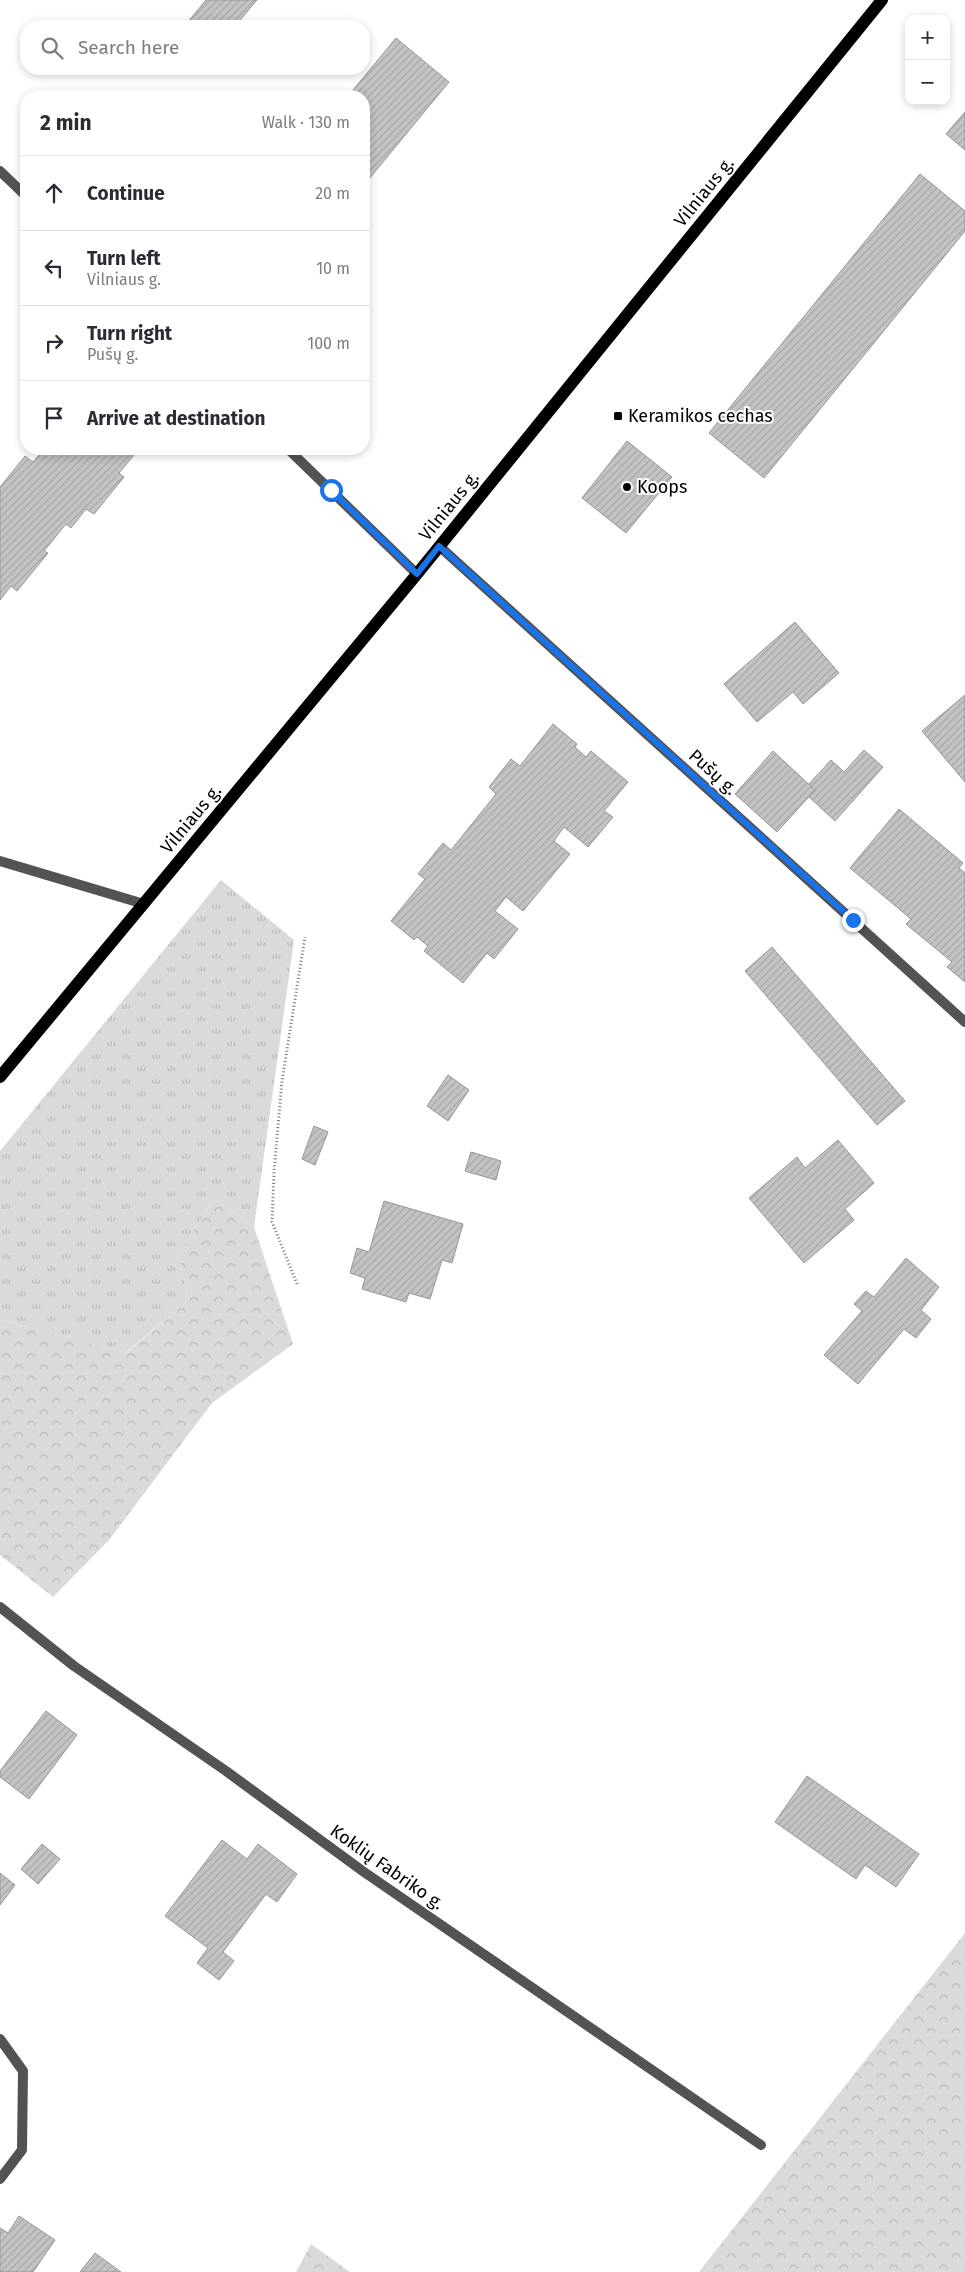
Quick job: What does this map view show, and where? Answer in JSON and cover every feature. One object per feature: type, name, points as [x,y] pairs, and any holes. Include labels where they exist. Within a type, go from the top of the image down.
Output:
[{"type":"main road","name":"Vilniaus g.","points":[[0,1077],[417,574],[882,0]]},
{"type":"street","points":[[0,171],[20,190]]},
{"type":"street","points":[[294,455],[417,574]]},
{"type":"street","name":"Pušų g.","points":[[439,546],[965,1022]]},
{"type":"street","points":[[0,861],[144,904]]},
{"type":"street","name":"Koklių Fabriko g.","points":[[0,1607],[74,1666],[226,1772],[364,1872],[760,2145]]},
{"type":"street","points":[[0,2039],[23,2071],[22,2150],[0,2178]]},
{"type":"path","points":[[297,1284],[272,1222],[274,1172],[282,1081],[304,936]]},
{"type":"green space","points":[[221,880],[294,940],[254,1227],[214,1199],[178,1254],[189,1300],[125,1353],[0,1320],[0,1151]]},
{"type":"green space","points":[[214,1199],[254,1227],[293,1344],[212,1403],[109,1540],[53,1597],[0,1555],[0,1320],[126,1353],[189,1300],[178,1254]]},
{"type":"green space","points":[[965,1933],[965,2272],[699,2272]]},
{"type":"green space","points":[[311,2244],[350,2272],[296,2272]]},
{"type":"building","points":[[206,0],[257,0],[240,20],[189,20]]},
{"type":"building","points":[[396,38],[449,82],[370,178],[370,90],[353,90],[365,75],[370,75],[370,69]]},
{"type":"building","points":[[965,112],[965,150],[946,134]]},
{"type":"building","points":[[920,174],[965,211],[965,231],[764,478],[709,433]]},
{"type":"building","name":"Koops","points":[[627,441],[672,477],[626,533],[582,498]]},
{"type":"building","points":[[39,455],[134,455],[119,473],[124,477],[94,514],[86,509],[71,528],[66,524],[44,551],[48,553],[17,591],[11,586],[0,600],[0,487],[25,456],[33,462]]},
{"type":"building","points":[[795,622],[839,673],[803,704],[793,692],[757,722],[724,684]]},
{"type":"building","points":[[965,695],[965,782],[922,731]]},
{"type":"building","points":[[553,724],[577,744],[575,747],[586,757],[591,751],[628,782],[604,811],[613,817],[588,847],[564,827],[554,841],[570,854],[523,911],[506,897],[495,911],[518,929],[494,959],[487,953],[463,983],[424,951],[428,946],[417,937],[414,940],[391,921],[425,879],[418,874],[443,843],[451,850],[496,794],[489,787],[511,759],[520,766]]},
{"type":"building","points":[[864,750],[883,767],[835,821],[809,797],[815,790],[809,784],[831,760],[844,772]]},
{"type":"building","points":[[773,751],[815,790],[777,832],[735,794]]},
{"type":"building","points":[[899,809],[963,863],[959,868],[965,873],[965,982],[947,967],[952,962],[906,924],[911,919],[850,868]]},
{"type":"building","points":[[772,947],[905,1101],[877,1125],[745,971]]},
{"type":"building","points":[[448,1075],[469,1090],[448,1121],[427,1106]]},
{"type":"building","points":[[314,1126],[328,1132],[315,1165],[302,1159]]},
{"type":"building","points":[[838,1140],[874,1183],[845,1209],[854,1220],[804,1263],[749,1198],[797,1157],[805,1168]]},
{"type":"building","points":[[471,1152],[501,1161],[496,1180],[465,1171]]},
{"type":"building","points":[[384,1201],[463,1224],[452,1263],[442,1260],[430,1299],[409,1293],[406,1302],[362,1289],[365,1278],[350,1273],[357,1248],[369,1252]]},
{"type":"building","points":[[906,1258],[939,1287],[921,1310],[931,1319],[916,1338],[904,1329],[858,1384],[824,1355],[862,1311],[854,1304],[866,1291],[874,1297]]},
{"type":"building","points":[[46,1711],[77,1735],[29,1799],[0,1777],[0,1771]]},
{"type":"building","points":[[807,1776],[919,1854],[896,1887],[865,1865],[856,1879],[775,1822]]},
{"type":"building","points":[[222,1840],[247,1859],[258,1844],[297,1874],[277,1902],[266,1894],[223,1952],[234,1961],[219,1980],[197,1963],[208,1948],[165,1916]]},
{"type":"building","points":[[42,1844],[60,1859],[38,1884],[21,1869]]},
{"type":"building","points":[[0,1873],[15,1885],[0,1905]]},
{"type":"building","points":[[19,2216],[55,2240],[33,2272],[0,2272],[0,2228],[8,2233]]},
{"type":"building","points":[[95,2253],[121,2272],[80,2272]]},
{"type":"place","name":"Keramikos cechas","points":[[618,416]]},
{"type":"place","name":"Koops","points":[[627,487]]},
{"type":"route","points":[[331,490],[417,574],[439,546],[853,920]]}]
